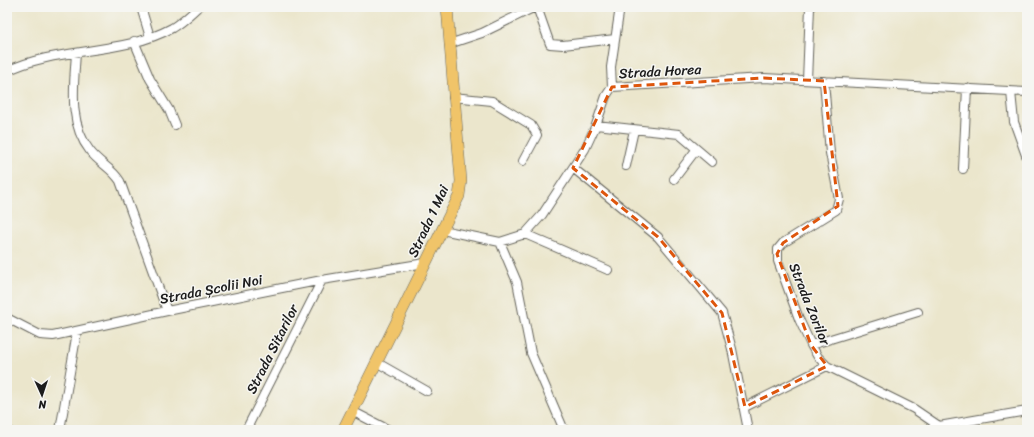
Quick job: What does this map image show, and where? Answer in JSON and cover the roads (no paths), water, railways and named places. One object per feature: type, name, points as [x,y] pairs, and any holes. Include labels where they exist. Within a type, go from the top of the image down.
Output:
[{"type":"main road","name":"Strada 1 Mai","points":[[343,430],[459,196],[461,188],[447,7]]},
{"type":"street","points":[[141,7],[150,37]]},
{"type":"street","points":[[7,71],[40,59],[150,37],[172,28],[198,7]]},
{"type":"street","points":[[449,44],[482,33],[536,7],[550,44],[563,45],[615,39]]},
{"type":"street","points":[[612,87],[611,67],[620,7]]},
{"type":"street","points":[[807,80],[810,7]]},
{"type":"street","points":[[134,41],[150,79],[169,110],[175,125]]},
{"type":"street","points":[[76,53],[74,101],[78,130],[90,152],[114,172],[120,181],[167,311]]},
{"type":"street","name":"Strada Horea","points":[[526,234],[542,215],[573,168],[596,125],[606,96],[612,87],[764,78],[1027,92]]},
{"type":"street","name":"Strada Zorilor","points":[[824,81],[826,118],[830,153],[839,199],[838,206],[830,214],[782,243],[777,254],[799,319],[810,345],[818,357],[827,366],[914,409],[939,426]]},
{"type":"street","points":[[963,169],[967,88]]},
{"type":"street","points":[[1011,92],[1014,122],[1027,158]]},
{"type":"street","points":[[453,97],[492,100],[531,125],[537,135],[523,161]]},
{"type":"street","points":[[596,125],[679,134],[696,150],[712,162]]},
{"type":"street","points":[[626,166],[634,130]]},
{"type":"street","points":[[674,179],[696,150]]},
{"type":"street","points":[[573,168],[658,238],[722,313],[727,326],[745,407],[748,430]]},
{"type":"street","points":[[442,230],[500,242],[526,234],[608,270]]},
{"type":"street","points":[[500,242],[517,282],[531,352],[564,430]]},
{"type":"street","name":"Strada Școlii Noi","points":[[7,318],[46,336],[77,332],[167,311],[322,280],[425,263]]},
{"type":"street","name":"Strada Sitarilor","points":[[246,430],[322,280]]},
{"type":"street","points":[[810,345],[918,312]]},
{"type":"street","points":[[60,430],[77,332]]},
{"type":"street","points":[[376,362],[427,391]]},
{"type":"street","points":[[745,407],[827,366]]},
{"type":"street","points":[[352,411],[389,430]]},
{"type":"street","points":[[928,430],[939,426],[1027,411]]}]
